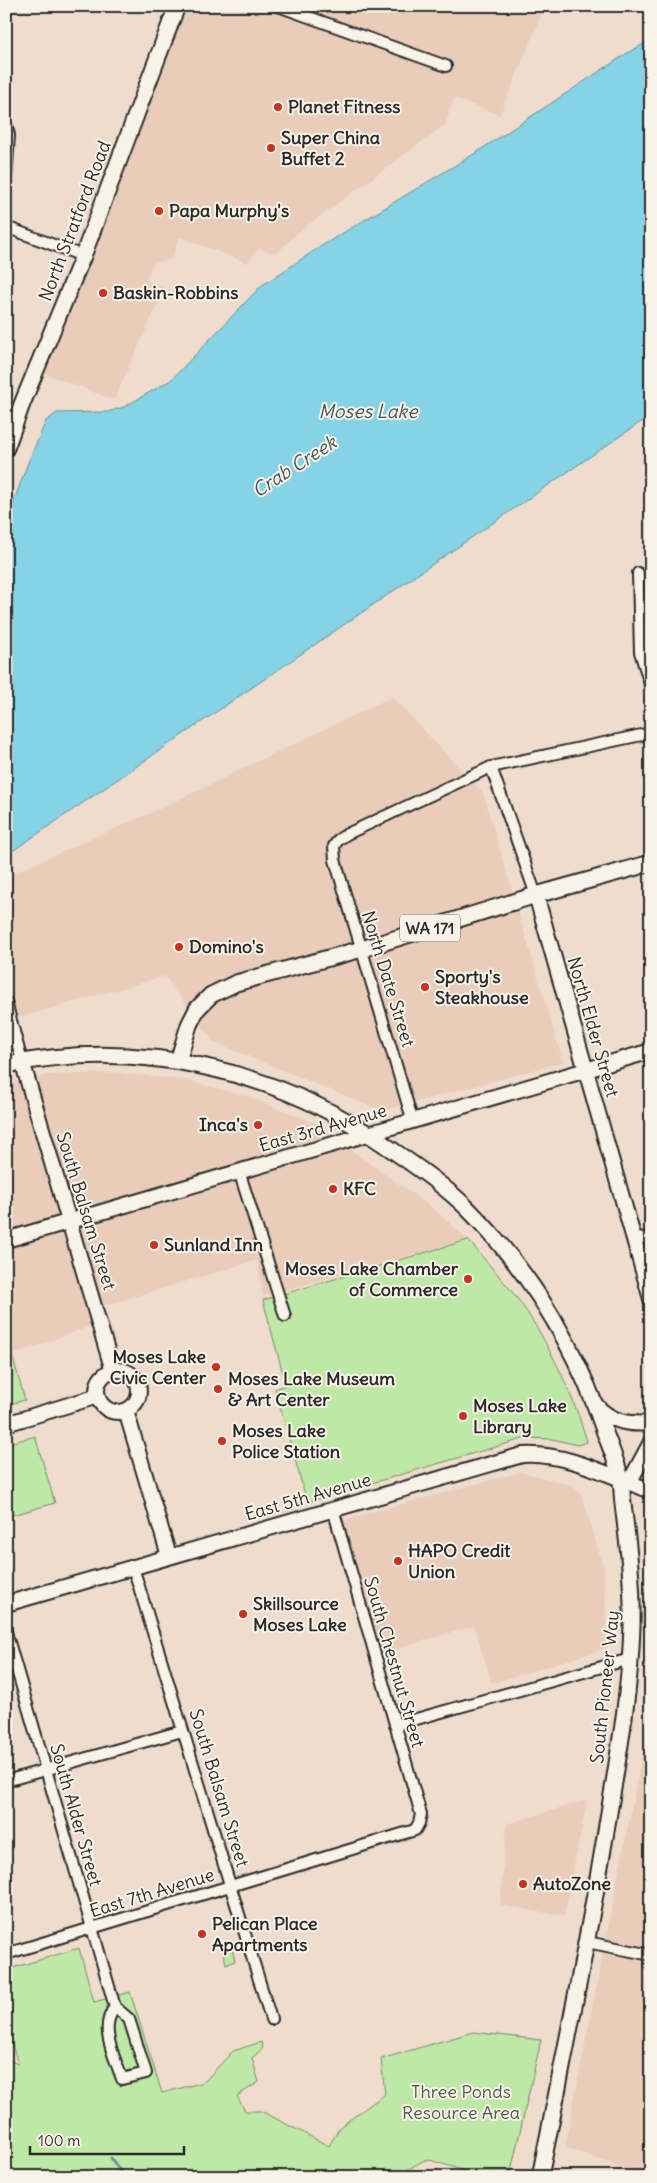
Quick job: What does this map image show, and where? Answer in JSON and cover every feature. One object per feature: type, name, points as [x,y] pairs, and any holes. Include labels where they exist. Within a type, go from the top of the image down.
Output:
[{"type":"main road","name":"North Stratford Road","points":[[6,448],[22,404],[83,256],[177,6]]},
{"type":"main road","name":"WA 171","points":[[178,1061],[188,1025],[197,1009],[211,995],[236,983],[362,949],[536,895],[651,863]]},
{"type":"main road","name":"North Elder Street","points":[[536,895],[651,1299]]},
{"type":"main road","name":"East 3rd Avenue","points":[[6,1240],[369,1133],[413,1122],[651,1050]]},
{"type":"main road","name":"South Pioneer Way","points":[[6,1064],[81,1055],[113,1054],[178,1061],[255,1079],[333,1112],[369,1133],[416,1166],[457,1199],[488,1231],[527,1277],[552,1315],[569,1346],[595,1404],[625,1481],[632,1592],[630,1659],[621,1738],[588,1942],[540,2177]]},
{"type":"main road","name":"South Balsam Street","points":[[22,1061],[113,1371]]},
{"type":"main road","points":[[113,1371],[125,1372],[135,1379],[138,1385],[139,1391],[135,1403],[126,1411],[108,1410],[100,1402],[98,1396],[98,1383],[113,1371]]},
{"type":"main road","points":[[6,1424],[98,1396]]},
{"type":"main road","points":[[595,1404],[605,1414],[625,1423],[651,1423]]},
{"type":"main road","points":[[126,1411],[169,1556]]},
{"type":"main road","points":[[625,1481],[651,1442]]},
{"type":"main road","name":"East 5th Avenue","points":[[6,1604],[522,1455],[536,1454],[564,1459],[651,1491]]},
{"type":"street","points":[[278,6],[446,66]]},
{"type":"street","points":[[6,124],[9,135],[6,182]]},
{"type":"street","points":[[6,228],[83,256]]},
{"type":"street","points":[[638,573],[640,652],[651,687]]},
{"type":"street","points":[[491,767],[651,733]]},
{"type":"street","name":"North Date Street","points":[[413,1122],[335,860],[334,846],[338,840],[369,823],[491,767]]},
{"type":"street","name":"North Elder Street","points":[[491,767],[536,895]]},
{"type":"street","points":[[6,1002],[22,1061]]},
{"type":"street","points":[[239,1171],[285,1316]]},
{"type":"street","points":[[635,1240],[651,1236]]},
{"type":"street","name":"South Chestnut Street","points":[[333,1509],[421,1814],[419,1824]]},
{"type":"street","name":"South Balsam Street","points":[[133,1567],[272,2019]]},
{"type":"street","name":"South Alder Street","points":[[6,1632],[114,2008]]},
{"type":"street","points":[[395,1725],[630,1659]]},
{"type":"street","points":[[6,1782],[182,1731]]},
{"type":"street","name":"East 7th Avenue","points":[[6,1954],[415,1830],[419,1824]]},
{"type":"street","points":[[588,1942],[651,1954]]},
{"type":"street","points":[[114,2008],[130,2019],[146,2074],[122,2079],[106,2030],[108,2016],[114,2008]]},
{"type":"shaded area","points":[[175,6],[545,6],[500,115],[454,98],[445,125],[297,233],[276,254],[259,248],[247,263],[180,237],[171,259],[153,263],[146,281],[165,288],[114,400],[36,370]]},
{"type":"shaded area","points":[[392,697],[483,793],[563,1062],[382,1111],[214,1042],[165,976],[6,1021],[6,876],[153,812]]},
{"type":"shaded area","points":[[115,1073],[185,1080],[249,1097],[320,1125],[355,1153],[435,1210],[468,1240],[263,1296],[257,1260],[86,1311],[91,1326],[6,1357],[6,1085],[47,1075]]},
{"type":"shaded area","points":[[521,1472],[574,1486],[582,1496],[604,1569],[607,1648],[492,1683],[474,1626],[375,1655],[336,1522]]},
{"type":"shaded area","points":[[651,1693],[651,2177],[648,2177],[565,2147],[649,1719]]},
{"type":"shaded area","points":[[587,1800],[564,1916],[500,1905],[507,1824]]},
{"type":"green space","points":[[468,1240],[514,1294],[530,1317],[559,1369],[582,1424],[587,1442],[578,1445],[552,1439],[526,1438],[307,1502],[275,1389],[286,1385],[263,1300]]},
{"type":"green space","points":[[12,1355],[25,1400],[6,1405],[6,1357]]},
{"type":"green space","points":[[35,1436],[55,1503],[6,1517],[6,1444]]},
{"type":"green space","name":"Three Ponds Resource Area","points":[[79,1948],[94,2002],[130,1992],[162,2093],[204,2082],[233,2051],[261,2042],[263,2048],[252,2058],[259,2082],[237,2096],[245,2111],[261,2111],[329,2146],[340,2127],[385,2094],[381,2059],[473,2032],[541,2040],[511,2171],[468,2172],[427,2159],[410,2168],[400,2177],[6,2177],[6,2059],[18,2064],[6,2025],[6,1970]]},
{"type":"green space","points":[[232,1949],[235,1961],[226,1964],[223,1951]]},
{"type":"water","name":"Moses Lake","points":[[651,40],[651,415],[6,854],[6,523],[27,465],[46,421],[57,413],[107,412],[124,407],[171,380],[261,286],[323,245],[474,154],[629,52]]},
{"type":"waterway","points":[[111,2158],[124,2177]]},
{"type":"place","name":"Planet Fitness","points":[[278,107]]},
{"type":"place","name":"Super China Buffet 2","points":[[271,148]]},
{"type":"place","name":"Papa Murphy's","points":[[159,211]]},
{"type":"place","name":"Baskin-Robbins","points":[[103,293]]},
{"type":"place","name":"Domino's","points":[[179,947]]},
{"type":"place","name":"Sporty's Steakhouse","points":[[425,987]]},
{"type":"place","name":"Inca's","points":[[258,1125]]},
{"type":"place","name":"KFC","points":[[333,1189]]},
{"type":"place","name":"Sunland Inn","points":[[154,1245]]},
{"type":"place","name":"Moses Lake Chamber of Commerce","points":[[468,1279]]},
{"type":"place","name":"Moses Lake Civic Center","points":[[216,1367]]},
{"type":"place","name":"Moses Lake Museum & Art Center","points":[[218,1389]]},
{"type":"place","name":"Moses Lake Library","points":[[463,1416]]},
{"type":"place","name":"Moses Lake Police Station","points":[[222,1441]]},
{"type":"place","name":"HAPO Credit Union","points":[[398,1561]]},
{"type":"place","name":"Skillsource Moses Lake","points":[[243,1614]]},
{"type":"place","name":"AutoZone","points":[[523,1884]]},
{"type":"place","name":"Pelican Place Apartments","points":[[202,1934]]},
{"type":"water label","name":"Crab Creek","points":[[294,466]]}]
